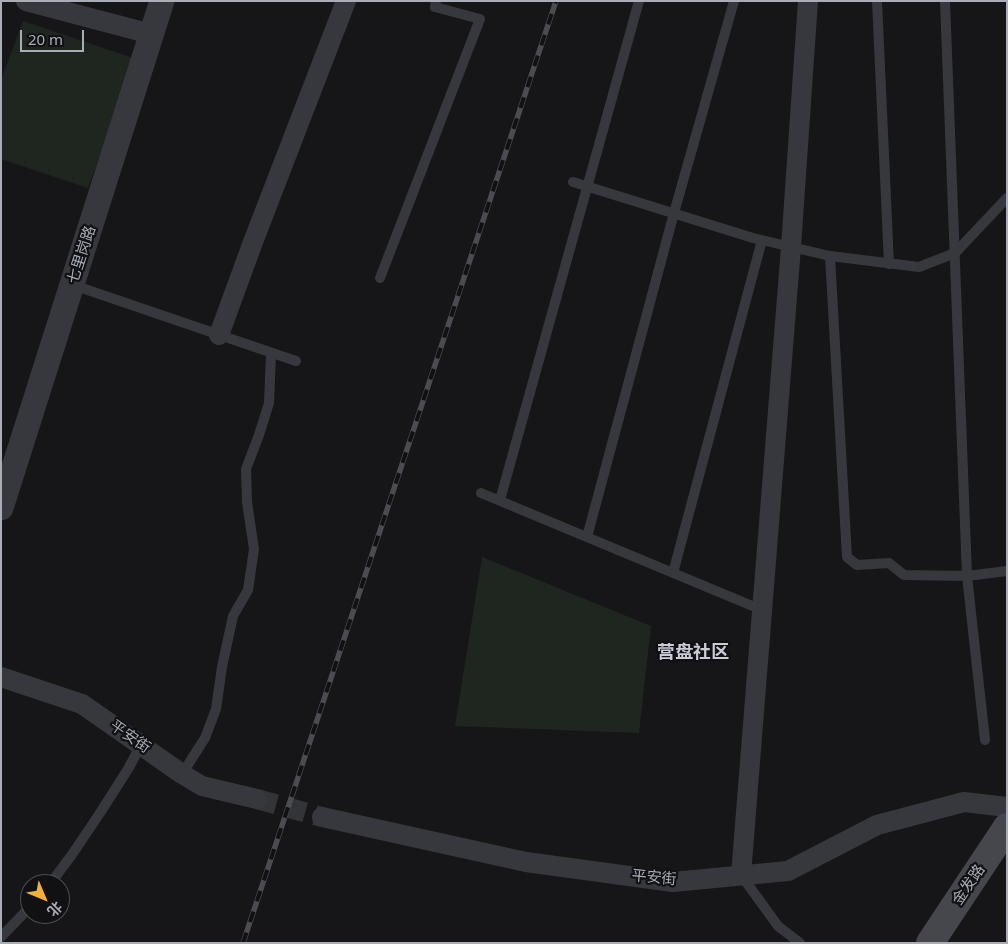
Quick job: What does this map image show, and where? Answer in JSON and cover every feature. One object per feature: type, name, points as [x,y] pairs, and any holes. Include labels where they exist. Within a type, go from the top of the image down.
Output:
[{"type":"main road","name":"金发路","points":[[930,943],[1007,827]]},
{"type":"main road","name":"金发路","points":[[947,943],[1007,853]]},
{"type":"street","points":[[26,1],[152,34]]},
{"type":"street","name":"七里岗路","points":[[1,508],[162,1]]},
{"type":"street","points":[[219,335],[346,1]]},
{"type":"street","points":[[741,875],[791,247],[808,1]]},
{"type":"street","name":"平安街","points":[[1,677],[82,704],[202,786],[257,799]]},
{"type":"street","name":"平安街","points":[[322,817],[526,862],[673,882],[788,871],[877,826],[964,802],[1007,807]]},
{"type":"lane","points":[[380,278],[480,19],[435,7],[436,1]]},
{"type":"lane","points":[[500,500],[639,1]]},
{"type":"lane","points":[[587,536],[674,213],[734,1]]},
{"type":"lane","points":[[877,1],[889,264]]},
{"type":"lane","points":[[945,1],[967,576],[985,740]]},
{"type":"lane","points":[[573,182],[762,240],[830,256],[919,267],[955,253],[1007,198]]},
{"type":"lane","points":[[673,573],[762,240]]},
{"type":"lane","points":[[830,256],[847,557],[857,565],[889,563],[904,576],[967,576],[1007,570]]},
{"type":"lane","points":[[72,285],[296,361]]},
{"type":"lane","points":[[182,774],[205,738],[216,709],[222,667],[233,616],[248,590],[254,549],[246,502],[246,469],[269,403],[271,353]]},
{"type":"lane","points":[[481,492],[762,610]]},
{"type":"lane","points":[[58,874],[128,769],[141,744]]},
{"type":"lane","points":[[741,875],[778,926],[800,943]]},
{"type":"lane","points":[[1,937],[20,917]]},
{"type":"shaded area","points":[[23,21],[136,59],[88,188],[1,159],[1,80]]},
{"type":"shaded area","points":[[482,557],[651,626],[639,733],[455,726]]},
{"type":"tunnel","points":[[257,799],[322,817]]},
{"type":"railway","points":[[243,943],[556,1]]},
{"type":"district","name":"营盘社区","points":[[693,653]]}]
